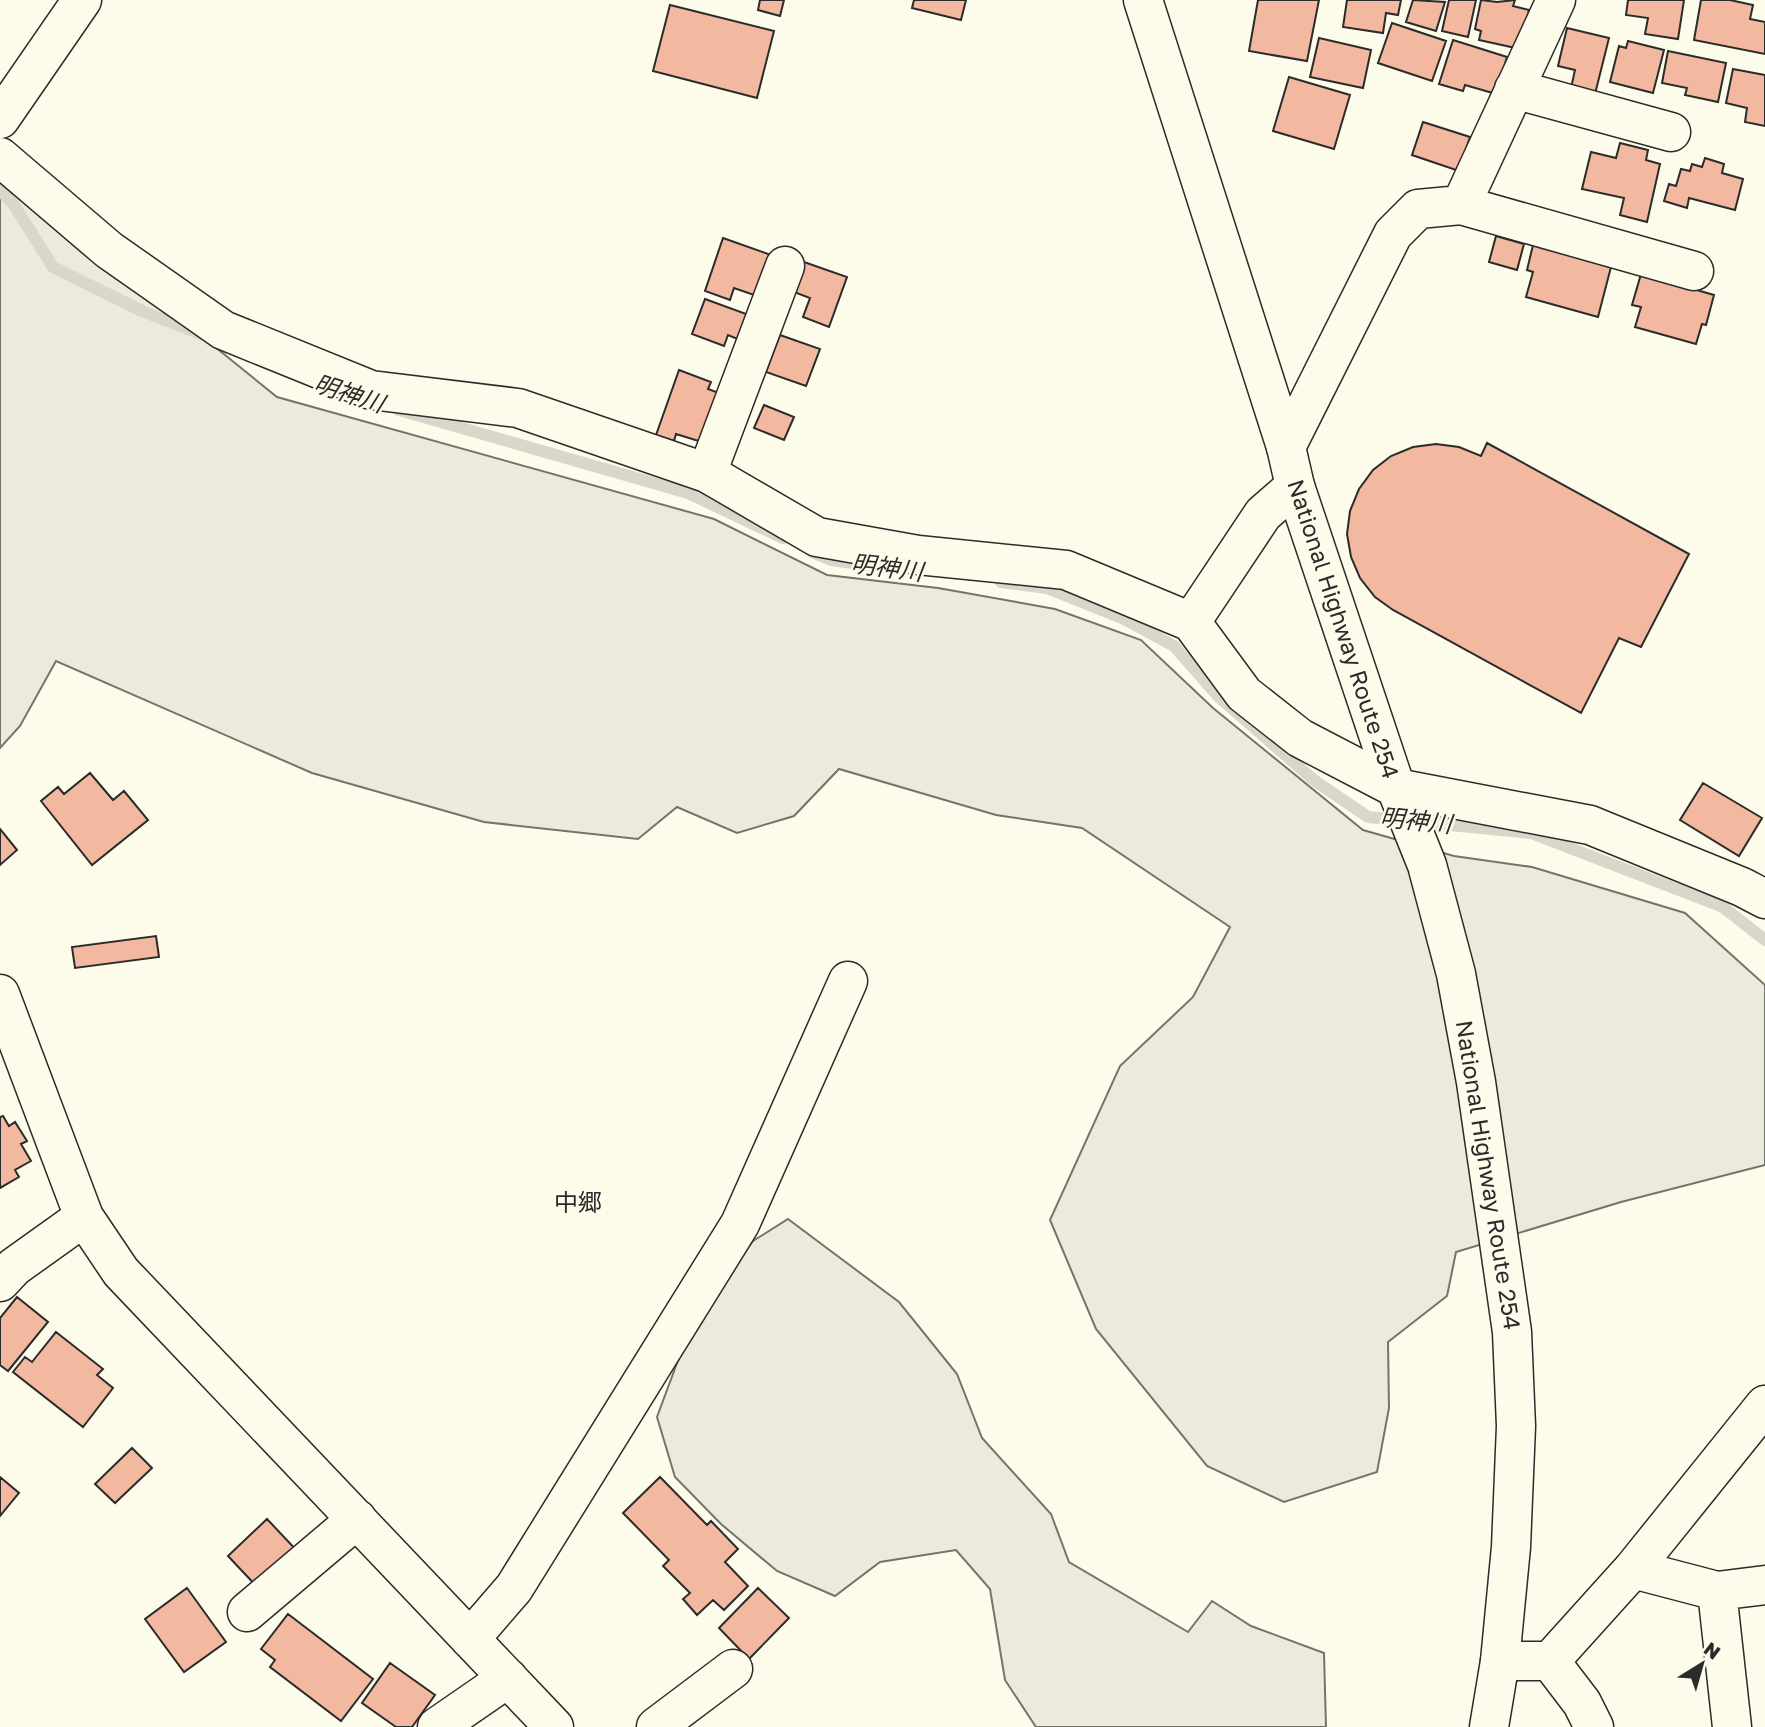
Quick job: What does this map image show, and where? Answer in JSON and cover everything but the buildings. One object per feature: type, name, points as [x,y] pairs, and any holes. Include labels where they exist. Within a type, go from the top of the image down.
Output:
[{"type":"main road","points":[[0,119],[82,0]]},
{"type":"main road","name":"National Highway Route 254","points":[[1143,0],[1286,447],[1295,486],[1396,788],[1427,865],[1456,974],[1474,1069],[1512,1332],[1516,1426],[1511,1547],[1500,1661],[1489,1727]]},
{"type":"main road","points":[[1461,205],[1556,0]]},
{"type":"main road","points":[[1514,89],[1671,132]]},
{"type":"main road","points":[[0,157],[109,250],[223,330],[371,390],[518,408],[707,473],[817,537],[918,555],[1066,570],[1191,622],[1244,694],[1300,738],[1396,788],[1590,825],[1754,893]]},
{"type":"main road","points":[[1286,447],[1393,234],[1418,209],[1461,205],[1694,271]]},
{"type":"main road","points":[[707,473],[785,266]]},
{"type":"main road","points":[[1191,622],[1263,513],[1295,486]]},
{"type":"main road","points":[[470,1639],[513,1588],[740,1224],[848,981]]},
{"type":"main road","points":[[0,994],[84,1217],[121,1272],[554,1727]]},
{"type":"main road","points":[[0,1282],[14,1268],[84,1217]]},
{"type":"main road","points":[[1500,1661],[1550,1661],[1633,1569],[1765,1405]]},
{"type":"main road","points":[[247,1612],[357,1519]]},
{"type":"main road","points":[[1633,1569],[1717,1591],[1765,1585]]},
{"type":"main road","points":[[1717,1591],[1732,1727]]},
{"type":"main road","points":[[1550,1661],[1582,1703],[1594,1727]]},
{"type":"main road","points":[[656,1727],[733,1669]]},
{"type":"main road","points":[[437,1727],[508,1678]]},
{"type":"shaded area","points":[[23,192],[277,397],[714,519],[827,575],[938,588],[1055,609],[1141,640],[1213,708],[1363,830],[1454,856],[1532,867],[1685,913],[1765,985],[1765,1165],[1621,1202],[1456,1252],[1447,1296],[1388,1342],[1389,1408],[1377,1472],[1284,1502],[1207,1466],[1096,1329],[1050,1220],[1120,1066],[1193,997],[1230,927],[1082,828],[996,815],[839,769],[794,816],[737,833],[677,807],[638,839],[484,822],[312,773],[56,661],[20,726],[0,748],[0,194]]},
{"type":"shaded area","points":[[788,1219],[899,1302],[957,1374],[982,1438],[1051,1514],[1069,1562],[1188,1632],[1212,1601],[1251,1626],[1324,1653],[1326,1727],[1036,1727],[1005,1680],[990,1589],[956,1550],[880,1562],[835,1596],[777,1571],[721,1524],[675,1477],[657,1417],[680,1355],[727,1276],[753,1241]]},
{"type":"waterway","name":"明神川","points":[[0,190],[14,205],[53,267],[142,311],[203,335]]},
{"type":"waterway","name":"明神川","points":[[399,410],[688,493],[783,538]]},
{"type":"waterway","name":"明神川","points":[[812,552],[831,560],[875,566]]},
{"type":"waterway","name":"明神川","points":[[1001,582],[1047,588],[1124,619],[1174,646],[1219,697],[1315,781],[1368,817],[1531,833],[1723,907],[1765,940]]},
{"type":"district","name":"中郷","points":[[578,1203]]}]
